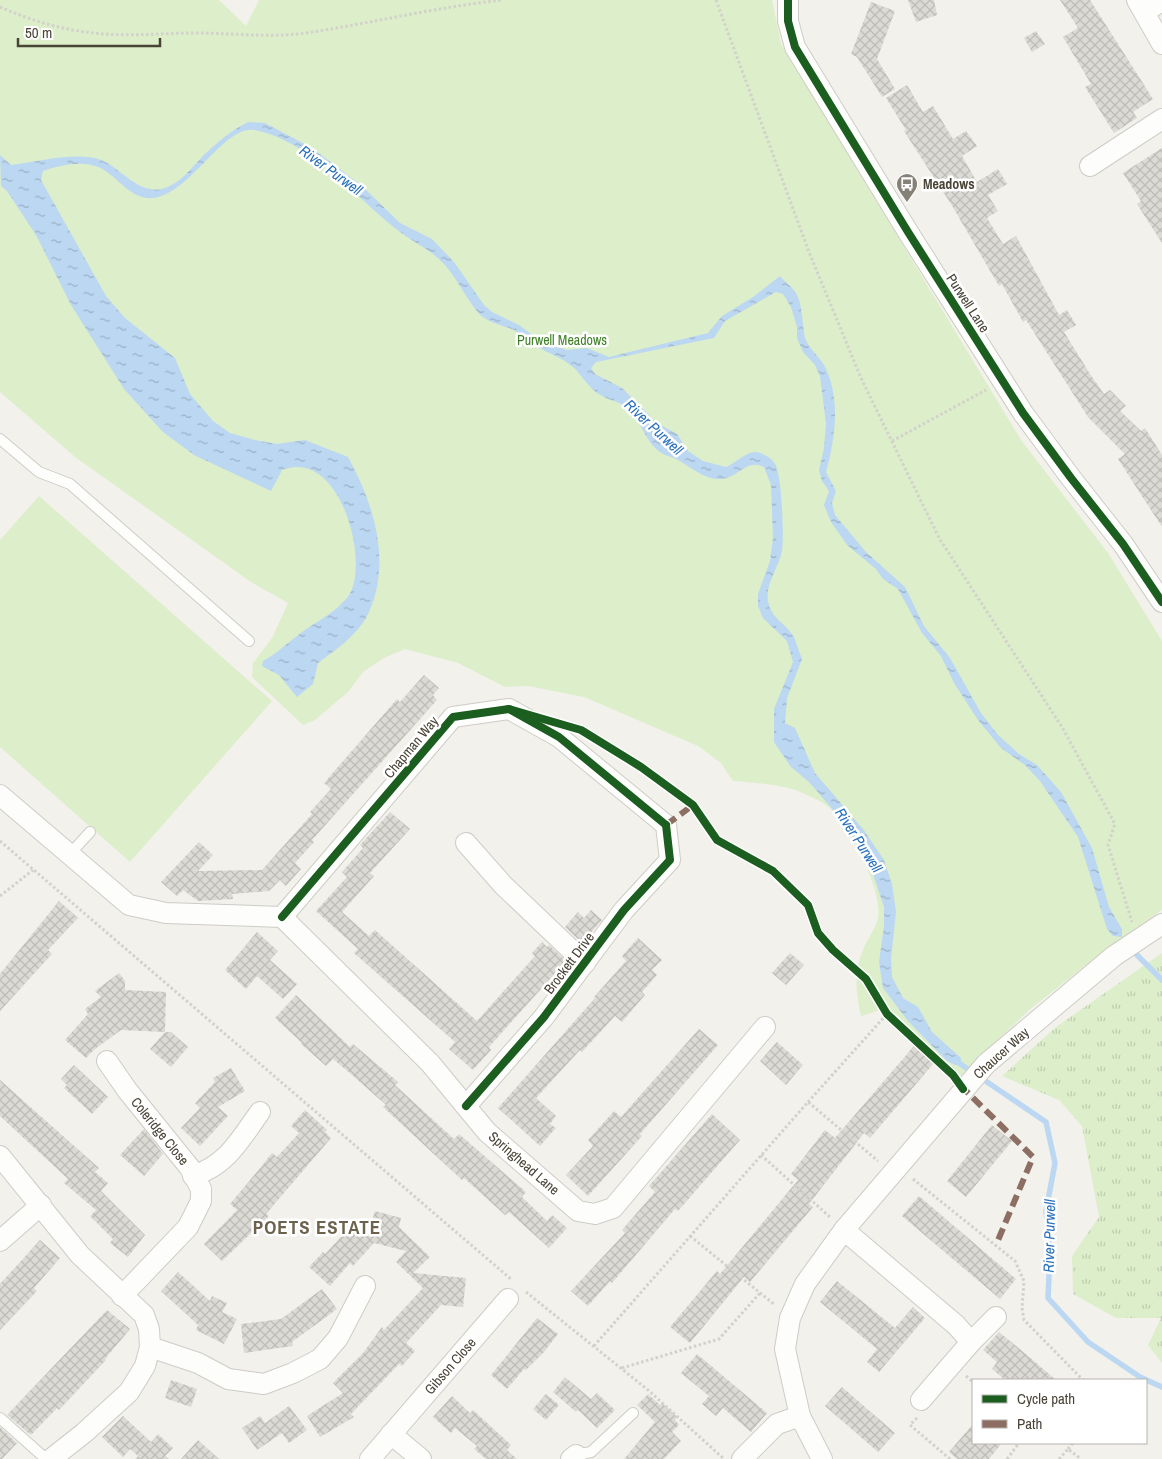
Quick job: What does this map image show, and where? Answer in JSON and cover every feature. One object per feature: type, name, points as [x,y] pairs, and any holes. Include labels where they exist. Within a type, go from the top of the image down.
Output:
[{"type":"street","name":"Purwell Lane","points":[[788,0],[788,21],[795,48],[1003,381],[1070,478],[1123,544],[1162,602]]},
{"type":"street","points":[[1162,0],[1140,6],[1162,44]]},
{"type":"street","points":[[1090,166],[1162,119]]},
{"type":"street","name":"Chapman Way","points":[[282,917],[452,717],[509,709],[559,737],[666,825]]},
{"type":"street","points":[[0,795],[128,905],[166,913],[282,917]]},
{"type":"street","name":"Brockett Drive","points":[[466,1106],[544,1017],[624,910],[670,860],[666,825]]},
{"type":"street","name":"Brockett Drive","points":[[466,842],[503,885],[585,963]]},
{"type":"street","name":"Springhead Lane","points":[[282,917],[430,1063],[487,1132],[578,1211],[595,1214],[613,1208],[765,1027]]},
{"type":"street","name":"Chaucer Way","points":[[822,1459],[800,1416],[785,1349],[790,1318],[805,1284],[844,1230],[986,1064],[1114,956],[1162,924]]},
{"type":"street","name":"Coleridge Close","points":[[107,1061],[127,1090],[180,1154],[190,1168],[201,1190],[201,1201],[196,1215],[188,1227],[122,1296]]},
{"type":"street","points":[[193,1176],[210,1170],[222,1162],[260,1112]]},
{"type":"street","points":[[0,1156],[80,1255],[144,1315],[149,1329],[150,1347],[145,1366],[128,1392],[84,1433],[52,1458]]},
{"type":"street","points":[[0,1241],[41,1205]]},
{"type":"street","points":[[844,1230],[956,1325],[971,1342]]},
{"type":"street","points":[[150,1347],[198,1363],[228,1379],[264,1384],[293,1373],[320,1359],[338,1338],[366,1286]]},
{"type":"street","name":"Gibson Close","points":[[370,1459],[516,1290]]},
{"type":"street","points":[[921,1400],[971,1342],[996,1317]]},
{"type":"street","points":[[742,1459],[777,1424],[800,1416]]},
{"type":"street","points":[[391,1434],[421,1459]]},
{"type":"lane","points":[[0,439],[40,472],[70,484],[249,641]]},
{"type":"lane","points":[[69,855],[90,832]]},
{"type":"lane","points":[[574,1457],[591,1452],[633,1413]]},
{"type":"lane","points":[[0,1418],[52,1458]]},
{"type":"path","points":[[0,7],[35,21],[93,33],[135,35],[197,33],[250,36],[304,33],[466,4],[503,0]]},
{"type":"path","points":[[716,0],[809,252],[862,378],[940,538],[1062,727],[1114,824],[1108,845],[1138,939]]},
{"type":"path","points":[[892,440],[1003,381]]},
{"type":"path","points":[[0,841],[516,1290],[622,1368],[724,1459]]},
{"type":"path","points":[[0,896],[33,870]]},
{"type":"path","points":[[594,1346],[887,1014]]},
{"type":"path","points":[[808,1102],[880,1162],[897,1169],[917,1181],[1015,1261],[1024,1281],[1022,1308],[1024,1320],[1082,1379]]},
{"type":"path","points":[[761,1155],[844,1230]]},
{"type":"path","points":[[690,1236],[790,1318]]},
{"type":"path","points":[[622,1368],[719,1339],[760,1293]]},
{"type":"path","points":[[921,1400],[928,1407],[910,1425],[950,1459]]},
{"type":"path","points":[[1007,1459],[1018,1444]]},
{"type":"path","points":[[1059,1459],[1072,1444]]},
{"type":"path","points":[[1068,1449],[1081,1459]]},
{"type":"green space","name":"Purwell Meadows","points":[[0,0],[219,0],[246,26],[259,0],[772,0],[781,44],[1021,440],[1108,553],[1162,641],[1162,910],[1109,947],[1029,1010],[959,1077],[897,1015],[883,1009],[861,1016],[857,989],[857,971],[861,954],[876,925],[878,906],[870,875],[854,842],[836,815],[818,800],[798,791],[780,786],[733,781],[721,763],[698,746],[584,697],[528,686],[505,687],[458,663],[405,649],[384,658],[363,672],[348,692],[315,720],[303,725],[252,677],[253,663],[272,638],[288,603],[251,582],[75,457],[0,392]]},
{"type":"green space","points":[[39,496],[272,701],[130,862],[0,747],[0,540]]},
{"type":"green space","points":[[1162,953],[1162,1363],[1148,1345],[1161,1318],[1116,1318],[1073,1294],[1072,1256],[1099,1217],[1082,1126],[1059,1100],[1002,1076],[1056,1027]]},
{"type":"water","points":[[248,122],[265,123],[312,148],[362,186],[400,223],[432,239],[454,262],[484,305],[492,312],[519,325],[539,340],[567,350],[587,348],[609,357],[708,333],[722,316],[753,297],[780,276],[796,293],[801,309],[805,338],[825,367],[833,392],[835,406],[834,433],[826,472],[836,491],[832,503],[835,515],[866,552],[905,587],[924,626],[950,658],[981,713],[998,735],[1019,754],[1037,765],[1061,792],[1092,848],[1109,907],[1122,929],[1122,937],[1113,936],[1107,929],[1078,837],[1040,781],[1025,765],[1001,748],[978,720],[954,683],[941,656],[922,633],[898,589],[883,579],[876,569],[847,545],[831,522],[824,505],[829,491],[822,481],[819,470],[824,448],[826,424],[820,376],[815,365],[803,352],[797,338],[797,327],[791,307],[783,294],[776,292],[725,321],[714,338],[596,362],[591,368],[595,374],[622,388],[657,423],[677,434],[688,451],[703,461],[726,467],[752,452],[756,452],[767,456],[775,464],[781,492],[783,543],[780,557],[768,588],[768,601],[775,617],[794,637],[802,659],[787,698],[785,723],[795,728],[815,773],[863,829],[884,860],[892,884],[896,912],[891,959],[892,977],[903,998],[918,1007],[932,1032],[961,1058],[961,1065],[955,1065],[947,1061],[908,1021],[883,988],[879,962],[884,926],[884,907],[870,865],[857,841],[840,818],[809,782],[791,767],[774,742],[774,709],[793,662],[787,641],[763,618],[758,606],[758,594],[770,561],[773,538],[771,485],[764,467],[752,465],[727,478],[714,479],[662,453],[650,442],[635,417],[625,406],[597,393],[573,367],[538,347],[516,331],[483,317],[438,258],[396,229],[312,157],[274,136],[254,130],[243,131],[219,148],[180,185],[167,194],[153,198],[139,196],[104,170],[90,165],[66,165],[43,171],[41,180],[106,296],[125,318],[175,358],[190,394],[213,421],[230,433],[255,440],[277,444],[305,440],[348,457],[357,474],[372,512],[379,552],[379,573],[376,593],[369,612],[365,620],[340,647],[318,663],[313,684],[297,697],[279,675],[262,666],[263,661],[333,612],[350,593],[356,572],[355,551],[351,528],[343,507],[332,488],[318,474],[301,467],[282,470],[271,491],[194,455],[163,432],[124,389],[71,305],[36,235],[7,191],[1,186],[0,155],[11,165],[67,157],[98,159],[138,185],[155,190],[165,188],[177,182],[216,144]]},
{"type":"building","points":[[908,0],[934,0],[937,15],[916,22]]},
{"type":"building","points":[[1060,0],[1090,0],[1153,99],[1133,112],[1137,118],[1114,133],[1085,87],[1091,84],[1063,37],[1078,28]]},
{"type":"building","points":[[871,2],[895,11],[877,59],[895,89],[882,97],[857,57],[851,54]]},
{"type":"building","points":[[1036,31],[1045,44],[1032,52],[1024,38]]},
{"type":"building","points":[[907,85],[923,112],[933,106],[953,139],[966,131],[977,146],[962,156],[977,182],[998,169],[1007,184],[988,195],[998,211],[987,218],[1003,244],[1016,236],[1059,315],[1067,310],[1076,325],[1064,332],[1090,374],[1104,394],[1110,390],[1126,406],[1120,411],[1141,431],[1145,428],[1162,455],[1162,527],[1118,459],[1125,454],[1088,417],[1026,320],[1023,322],[1002,284],[999,286],[951,204],[904,131],[906,130],[886,98]]},
{"type":"building","points":[[1162,148],[1162,243],[1137,204],[1141,201],[1123,173]]},
{"type":"building","points":[[424,675],[439,688],[433,695],[437,700],[312,840],[314,842],[295,863],[301,869],[286,886],[280,880],[269,891],[232,894],[233,899],[198,901],[183,890],[177,896],[161,882],[199,842],[213,855],[198,871],[262,870],[312,814],[310,812],[331,789],[324,783],[397,699],[400,702]]},
{"type":"building","points":[[390,812],[410,829],[370,873],[374,876],[342,912],[369,936],[375,930],[477,1021],[535,956],[532,953],[542,942],[547,947],[549,945],[566,961],[489,1047],[491,1050],[473,1070],[449,1049],[455,1042],[354,953],[358,949],[316,911],[347,877],[342,872],[363,848],[360,845]]},
{"type":"building","points":[[59,901],[78,918],[48,950],[52,954],[0,1011],[0,974]]},
{"type":"building","points":[[591,910],[602,920],[582,943],[565,927],[578,912],[584,918]]},
{"type":"building","points":[[257,932],[278,951],[270,960],[297,984],[283,999],[257,976],[246,989],[225,970]]},
{"type":"building","points":[[638,938],[662,960],[652,970],[657,975],[642,992],[645,995],[622,1022],[615,1016],[582,1052],[580,1050],[536,1098],[556,1116],[550,1124],[556,1128],[540,1146],[498,1108],[626,961],[622,956]]},
{"type":"building","points":[[790,953],[804,965],[786,985],[772,973]]},
{"type":"building","points":[[119,973],[125,981],[125,990],[166,992],[165,1032],[121,1030],[86,1058],[65,1040],[88,1014],[85,1009],[101,997],[95,991]]},
{"type":"building","points":[[296,995],[350,1047],[353,1044],[398,1082],[395,1085],[454,1139],[459,1134],[526,1192],[522,1197],[547,1221],[552,1215],[567,1228],[549,1248],[509,1212],[505,1215],[464,1178],[462,1180],[383,1107],[386,1105],[333,1059],[326,1066],[275,1018]]},
{"type":"building","points":[[699,1029],[718,1045],[640,1134],[642,1136],[588,1196],[566,1175],[593,1146],[588,1140],[614,1111],[621,1117]]},
{"type":"building","points":[[165,1032],[171,1032],[188,1047],[171,1067],[150,1049]]},
{"type":"building","points":[[777,1042],[803,1065],[786,1085],[760,1061]]},
{"type":"building","points":[[914,1046],[934,1063],[870,1138],[864,1133],[809,1204],[813,1207],[750,1282],[744,1277],[690,1343],[670,1327],[717,1271],[720,1274],[798,1180],[791,1174],[825,1130],[835,1138]]},
{"type":"building","points":[[74,1065],[108,1097],[92,1114],[64,1088],[67,1085],[61,1079]]},
{"type":"building","points":[[231,1068],[245,1091],[218,1107],[228,1116],[200,1146],[181,1128],[200,1108],[195,1103],[215,1082],[213,1078]]},
{"type":"building","points":[[0,1080],[99,1168],[95,1172],[108,1183],[101,1191],[145,1235],[128,1257],[110,1243],[113,1239],[90,1216],[96,1210],[64,1183],[68,1179],[0,1116]]},
{"type":"building","points":[[305,1110],[327,1130],[325,1132],[331,1138],[266,1214],[269,1216],[222,1261],[204,1244],[237,1210],[230,1204],[272,1153],[277,1157],[299,1133],[291,1126]]},
{"type":"building","points":[[712,1114],[740,1140],[678,1211],[675,1209],[612,1283],[610,1281],[588,1306],[571,1291],[625,1233],[622,1230],[655,1192],[649,1186]]},
{"type":"building","points":[[992,1125],[1012,1141],[966,1197],[947,1181]]},
{"type":"building","points":[[144,1129],[163,1154],[144,1176],[120,1155]]},
{"type":"building","points":[[919,1196],[1016,1279],[1000,1299],[902,1216]]},
{"type":"building","points":[[375,1211],[401,1218],[399,1227],[430,1257],[413,1273],[466,1278],[463,1307],[441,1305],[406,1343],[415,1351],[402,1366],[399,1364],[351,1414],[354,1417],[320,1437],[307,1416],[343,1393],[333,1383],[363,1353],[382,1327],[384,1330],[423,1288],[396,1262],[406,1251],[374,1243],[353,1266],[350,1263],[330,1286],[309,1267],[323,1252],[325,1254],[354,1223],[368,1236]]},
{"type":"building","points":[[40,1240],[60,1258],[34,1288],[37,1291],[0,1330],[0,1284]]},
{"type":"building","points":[[178,1272],[210,1301],[212,1296],[227,1303],[222,1312],[237,1319],[224,1344],[196,1330],[198,1325],[161,1291]]},
{"type":"building","points":[[837,1281],[895,1328],[913,1307],[925,1318],[879,1372],[867,1362],[877,1349],[820,1302]]},
{"type":"building","points":[[322,1289],[337,1309],[292,1342],[293,1346],[244,1353],[241,1324],[281,1319]]},
{"type":"building","points":[[107,1310],[130,1329],[106,1360],[59,1410],[57,1408],[31,1435],[7,1415]]},
{"type":"building","points":[[537,1318],[558,1334],[544,1352],[526,1370],[524,1369],[507,1389],[491,1375]]},
{"type":"building","points":[[999,1332],[1055,1379],[1004,1379],[992,1369],[997,1362],[983,1350]]},
{"type":"building","points":[[697,1354],[767,1413],[751,1432],[723,1408],[716,1416],[702,1404],[709,1396],[681,1373]]},
{"type":"building","points":[[565,1377],[591,1399],[597,1393],[615,1410],[597,1428],[578,1410],[576,1412],[553,1392]]},
{"type":"building","points":[[171,1380],[197,1389],[191,1407],[165,1398]]},
{"type":"building","points":[[842,1387],[895,1433],[878,1452],[825,1406]]},
{"type":"building","points":[[546,1394],[559,1405],[546,1420],[533,1409]]},
{"type":"building","points":[[648,1394],[660,1405],[662,1403],[677,1417],[675,1420],[679,1425],[672,1432],[681,1441],[664,1459],[624,1459],[655,1422],[637,1405]]},
{"type":"building","points":[[452,1396],[470,1413],[473,1410],[511,1445],[507,1450],[517,1459],[486,1459],[474,1449],[477,1446],[455,1428],[451,1433],[433,1417]]},
{"type":"building","points":[[289,1406],[307,1430],[289,1443],[282,1433],[257,1450],[242,1428],[260,1416],[265,1423]]},
{"type":"building","points":[[123,1416],[151,1442],[158,1434],[173,1448],[165,1456],[169,1459],[135,1459],[138,1456],[130,1449],[123,1457],[102,1437]]},
{"type":"building","points":[[972,1425],[972,1444],[1001,1444],[989,1459],[957,1459],[949,1452]]},
{"type":"building","points":[[0,1427],[17,1443],[2,1459],[0,1459]]},
{"type":"building","points":[[198,1440],[219,1459],[181,1459]]},
{"type":"waterway","name":"River Purwell","points":[[1130,948],[1162,980]]},
{"type":"waterway","name":"River Purwell","points":[[956,1061],[1046,1122],[1055,1163],[1046,1211],[1050,1253],[1048,1298],[1088,1342],[1144,1379]]},
{"type":"waterway","name":"River Purwell","points":[[1147,1380],[1162,1387]]},
{"type":"marked path","points":[[666,825],[693,805]]},
{"type":"marked path","points":[[960,1085],[1033,1157],[996,1245]]},
{"type":"cycle path","points":[[788,0],[788,21],[795,47],[908,232],[1023,413],[1123,544],[1162,602]]},
{"type":"cycle path","points":[[509,709],[581,730],[641,767],[693,805],[717,840],[773,871],[808,905],[818,933],[833,950],[866,979],[887,1014],[953,1075],[963,1089]]},
{"type":"cycle path","points":[[282,917],[453,717],[509,709],[559,737],[666,825]]},
{"type":"cycle path","points":[[466,1106],[544,1017],[624,910],[670,860],[666,825]]},
{"type":"place","name":"Meadows","points":[[907,203]]},
{"type":"district","name":"POETS ESTATE","points":[[317,1227]]}]
